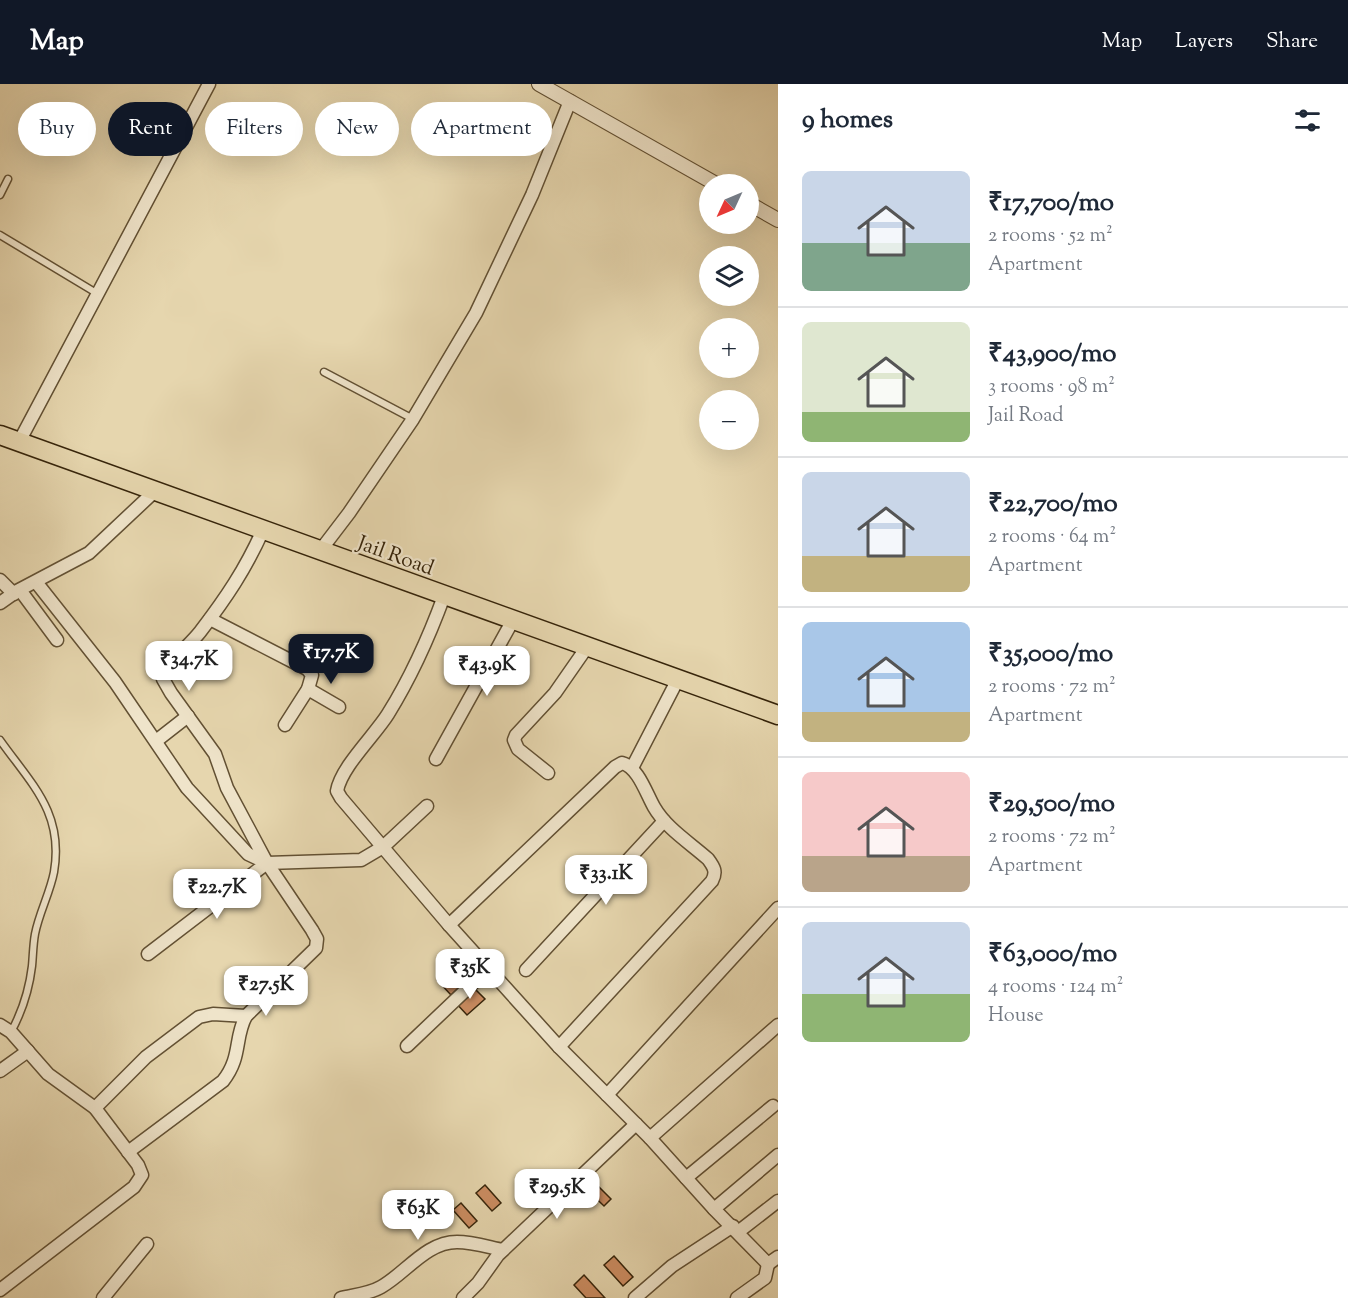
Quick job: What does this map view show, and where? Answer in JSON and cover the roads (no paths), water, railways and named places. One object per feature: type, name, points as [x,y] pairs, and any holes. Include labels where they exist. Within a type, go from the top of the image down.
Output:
[{"type":"main road","name":"Jail Road","points":[[0,435],[778,715]]},
{"type":"street","points":[[19,442],[209,84]]},
{"type":"street","points":[[539,84],[699,174]]},
{"type":"street","points":[[320,551],[349,513],[412,419],[485,296],[546,163],[570,101]]},
{"type":"street","points":[[759,209],[778,220]]},
{"type":"street","points":[[0,603],[88,553],[155,491]]},
{"type":"street","points":[[128,1152],[223,1081],[234,1064],[246,1016],[316,948],[317,939],[312,930],[267,863],[227,788],[215,754],[163,679],[169,666],[210,619],[244,571],[263,530]]},
{"type":"street","points":[[0,580],[17,592],[57,640]]},
{"type":"street","points":[[36,582],[116,682],[187,788],[248,854],[267,863],[353,862],[370,856],[383,847],[427,806]]},
{"type":"street","points":[[444,596],[405,687],[387,716],[338,783],[337,790],[341,798],[449,925],[558,1047],[650,1138],[714,1209],[773,1260],[765,1278],[740,1297]]},
{"type":"street","points":[[210,619],[307,669],[312,675],[308,689],[285,725]]},
{"type":"street","points":[[436,759],[513,620]]},
{"type":"street","points":[[548,773],[518,749],[514,740],[555,693],[587,647]]},
{"type":"street","points":[[632,768],[678,679]]},
{"type":"street","points":[[308,689],[339,707]]},
{"type":"street","points":[[156,741],[188,716]]},
{"type":"street","points":[[449,925],[615,767],[622,763],[632,768],[664,821],[708,859],[714,866],[715,874],[712,881],[558,1047]]},
{"type":"street","points":[[525,970],[664,821]]},
{"type":"street","points":[[148,954],[267,863]]},
{"type":"street","points":[[607,1095],[778,908]]},
{"type":"street","points":[[407,1046],[489,968]]},
{"type":"street","points":[[95,1108],[146,1057],[200,1017],[207,1014],[246,1016]]},
{"type":"street","points":[[650,1138],[778,1025]]},
{"type":"street","points":[[0,1290],[141,1179],[141,1171],[95,1108],[48,1074],[5,1029]]},
{"type":"street","points":[[0,1071],[28,1051]]},
{"type":"street","points":[[686,1178],[773,1106]]},
{"type":"street","points":[[463,1298],[478,1283],[503,1250],[636,1124]]},
{"type":"street","points":[[714,1209],[778,1155]]},
{"type":"street","points":[[635,1298],[672,1266],[778,1202]]},
{"type":"street","points":[[342,1298],[376,1290],[418,1258],[448,1243],[457,1242],[503,1250]]},
{"type":"street","points":[[104,1298],[147,1244]]},
{"type":"lane","points":[[0,195],[8,179]]},
{"type":"lane","points":[[0,235],[98,294]]},
{"type":"lane","points":[[324,372],[412,419]]},
{"type":"lane","points":[[0,740],[46,804],[55,832],[56,852],[53,873],[35,932],[29,990],[23,1010],[5,1029]]}]
